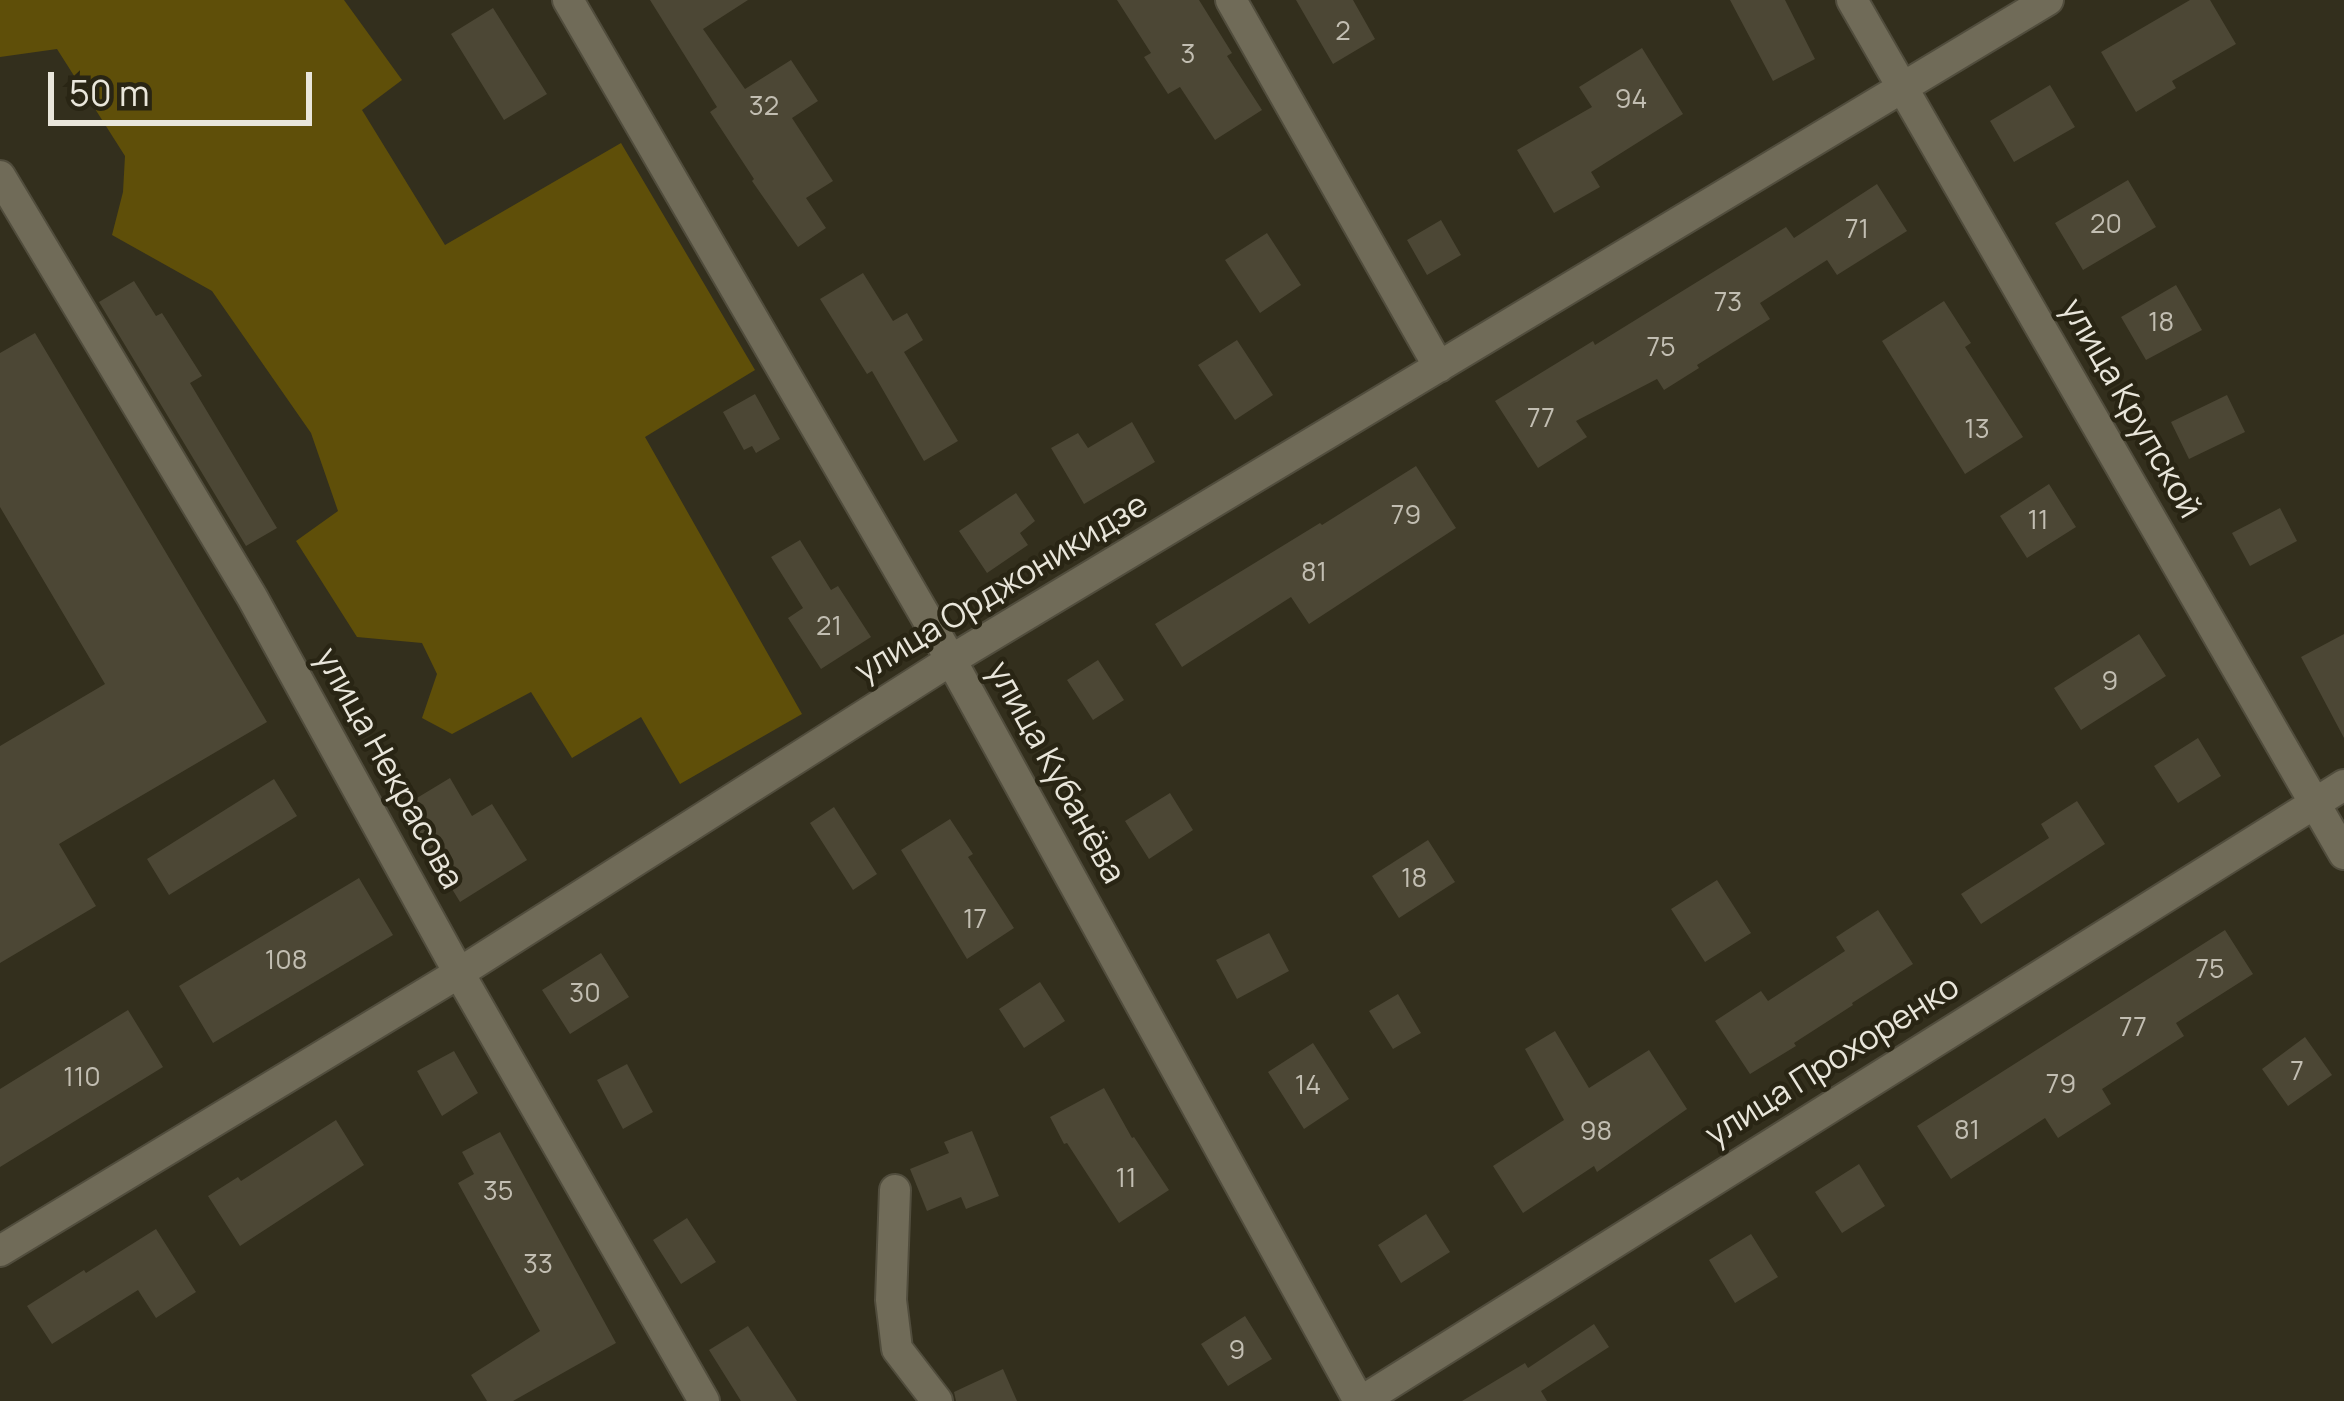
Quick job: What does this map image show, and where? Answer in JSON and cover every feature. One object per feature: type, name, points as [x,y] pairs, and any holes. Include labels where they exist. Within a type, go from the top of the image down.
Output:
[{"type":"street","name":"улица Кубанёва","points":[[568,0],[951,660],[1360,1401]]},
{"type":"street","points":[[1231,0],[1439,367]]},
{"type":"street","name":"улица Крупской","points":[[1852,0],[2344,854]]},
{"type":"street","name":"улица Орджоникидзе","points":[[0,1251],[459,973],[951,660],[2048,0]]},
{"type":"street","name":"улица Некрасова","points":[[0,176],[252,597],[459,973],[704,1401]]},
{"type":"street","name":"улица Прохоренко","points":[[1360,1401],[2344,784]]},
{"type":"street","points":[[895,1190],[891,1300],[897,1349],[937,1401]]},
{"type":"shaded area","points":[[0,0],[344,0],[402,80],[362,110],[445,245],[621,143],[755,370],[645,437],[802,714],[680,784],[641,717],[572,758],[531,692],[452,734],[422,718],[437,674],[422,643],[357,637],[296,541],[338,511],[311,433],[212,291],[112,235],[123,192],[125,156],[57,49],[0,57]]},
{"type":"building","points":[[650,0],[748,0],[703,29],[745,89],[791,60],[818,101],[792,118],[833,181],[806,198],[826,228],[798,247],[710,112],[717,107]]},
{"type":"building","points":[[1117,0],[1199,0],[1262,110],[1215,140],[1180,87],[1168,94],[1144,57],[1151,53]]},
{"type":"building","points":[[1296,0],[1353,0],[1375,39],[1333,64]]},
{"type":"building","points":[[1730,0],[1785,0],[1815,59],[1773,81]]},
{"type":"building","points":[[2190,0],[2210,0],[2236,44],[2172,81],[2176,88],[2136,112],[2101,52]]},
{"type":"building","points":[[493,8],[547,94],[504,120],[451,34]]},
{"type":"building","points":[[1642,48],[1683,114],[1591,172],[1600,187],[1554,213],[1517,150],[1592,107],[1579,87]]},
{"type":"building","points":[[2050,85],[2075,127],[2014,162],[1990,121]]},
{"type":"building","points":[[2128,180],[2156,227],[2083,270],[2055,223]]},
{"type":"building","points":[[1877,184],[1907,231],[1837,275],[1827,260],[1760,303],[1770,319],[1664,390],[1657,379],[1576,421],[1587,437],[1538,468],[1495,401],[1786,227],[1794,238]]},
{"type":"building","points":[[1441,220],[1461,255],[1427,275],[1407,240]]},
{"type":"building","points":[[1267,233],[1301,285],[1260,313],[1225,260]]},
{"type":"building","points":[[863,273],[893,321],[907,313],[923,340],[904,352],[958,441],[924,461],[872,371],[867,374],[820,299]]},
{"type":"building","points":[[134,281],[156,316],[162,313],[202,376],[190,383],[277,528],[246,546],[99,302]]},
{"type":"building","points":[[2176,285],[2202,330],[2146,360],[2121,317]]},
{"type":"building","points":[[1944,301],[1971,343],[1965,347],[2023,437],[1965,474],[1882,341]]},
{"type":"building","points":[[35,333],[267,722],[59,844],[96,906],[0,963],[0,746],[105,684],[0,507],[0,353]]},
{"type":"building","points":[[1237,340],[1273,395],[1235,420],[1198,365]]},
{"type":"building","points":[[755,394],[780,439],[756,453],[752,446],[744,450],[723,412]]},
{"type":"building","points":[[2227,395],[2245,432],[2189,459],[2171,422]]},
{"type":"building","points":[[1132,422],[1155,462],[1084,504],[1051,448],[1078,433],[1088,448]]},
{"type":"building","points":[[1416,466],[1456,528],[1309,624],[1291,597],[1182,667],[1155,624]]},
{"type":"building","points":[[2049,484],[2076,527],[2027,558],[2000,516]]},
{"type":"building","points":[[1016,493],[1035,521],[1020,533],[1028,545],[987,573],[959,531]]},
{"type":"building","points":[[2280,508],[2297,541],[2250,566],[2232,533]]},
{"type":"building","points":[[800,540],[831,590],[838,586],[871,637],[821,669],[788,618],[803,608],[771,557]]},
{"type":"building","points":[[2139,634],[2166,676],[2081,730],[2054,688]]},
{"type":"building","points":[[2344,634],[2344,738],[2301,657]]},
{"type":"building","points":[[1098,660],[1124,700],[1093,720],[1067,680]]},
{"type":"building","points":[[2198,738],[2221,776],[2178,803],[2154,766]]},
{"type":"building","points":[[450,778],[472,816],[492,804],[527,860],[460,902],[402,807]]},
{"type":"building","points":[[274,779],[297,816],[169,895],[147,859]]},
{"type":"building","points":[[1170,793],[1193,830],[1149,859],[1125,821]]},
{"type":"building","points":[[2077,801],[2105,844],[1981,924],[1961,894],[2049,838],[2041,824]]},
{"type":"building","points":[[834,807],[877,874],[853,890],[810,823]]},
{"type":"building","points":[[950,819],[973,854],[968,857],[1014,928],[967,959],[901,850]]},
{"type":"building","points":[[1428,840],[1455,882],[1399,918],[1372,876]]},
{"type":"building","points":[[359,878],[393,935],[213,1043],[179,986]]},
{"type":"building","points":[[1717,880],[1751,933],[1705,962],[1671,909]]},
{"type":"building","points":[[1878,910],[1913,964],[1750,1074],[1715,1021],[1761,991],[1768,1001],[1845,951],[1836,937]]},
{"type":"building","points":[[2225,930],[2253,974],[2176,1023],[2184,1036],[2102,1089],[2111,1104],[2058,1138],[2045,1118],[1951,1179],[1917,1126]]},
{"type":"building","points":[[1269,933],[1289,971],[1237,999],[1216,960]]},
{"type":"building","points":[[601,953],[629,997],[570,1034],[542,990]]},
{"type":"building","points":[[1040,982],[1065,1021],[1024,1048],[999,1009]]},
{"type":"building","points":[[1398,994],[1421,1033],[1393,1049],[1369,1011]]},
{"type":"building","points":[[128,1010],[163,1067],[0,1167],[0,1089]]},
{"type":"building","points":[[1555,1031],[1589,1088],[1649,1050],[1687,1109],[1597,1172],[1594,1166],[1523,1213],[1493,1166],[1564,1120],[1525,1049]]},
{"type":"building","points":[[2305,1037],[2332,1075],[2288,1106],[2262,1069]]},
{"type":"building","points":[[1313,1043],[1349,1099],[1304,1129],[1268,1072]]},
{"type":"building","points":[[454,1051],[478,1093],[442,1116],[417,1071]]},
{"type":"building","points":[[627,1064],[653,1112],[623,1129],[597,1080]]},
{"type":"building","points":[[1104,1088],[1169,1190],[1119,1223],[1050,1117]]},
{"type":"building","points":[[336,1120],[364,1165],[240,1246],[208,1196],[238,1177],[241,1181]]},
{"type":"building","points":[[972,1131],[999,1196],[966,1209],[961,1197],[927,1211],[910,1169],[949,1153],[944,1142]]},
{"type":"building","points":[[500,1132],[616,1343],[513,1401],[487,1401],[471,1375],[540,1331],[458,1183],[474,1174],[462,1152]]},
{"type":"building","points":[[1859,1164],[1885,1206],[1842,1233],[1815,1192]]},
{"type":"building","points":[[1426,1214],[1450,1252],[1401,1283],[1378,1245]]},
{"type":"building","points":[[687,1218],[716,1262],[681,1284],[653,1240]]},
{"type":"building","points":[[156,1229],[196,1292],[156,1318],[138,1290],[52,1344],[27,1306]]},
{"type":"building","points":[[1751,1234],[1778,1277],[1735,1303],[1709,1260]]},
{"type":"building","points":[[1245,1316],[1272,1359],[1228,1386],[1201,1344]]},
{"type":"building","points":[[1594,1324],[1609,1347],[1541,1391],[1547,1401],[1462,1401],[1525,1363],[1528,1368]]},
{"type":"building","points":[[748,1326],[797,1401],[741,1401],[709,1350]]},
{"type":"building","points":[[1003,1369],[1017,1401],[956,1401],[954,1392]]}]
